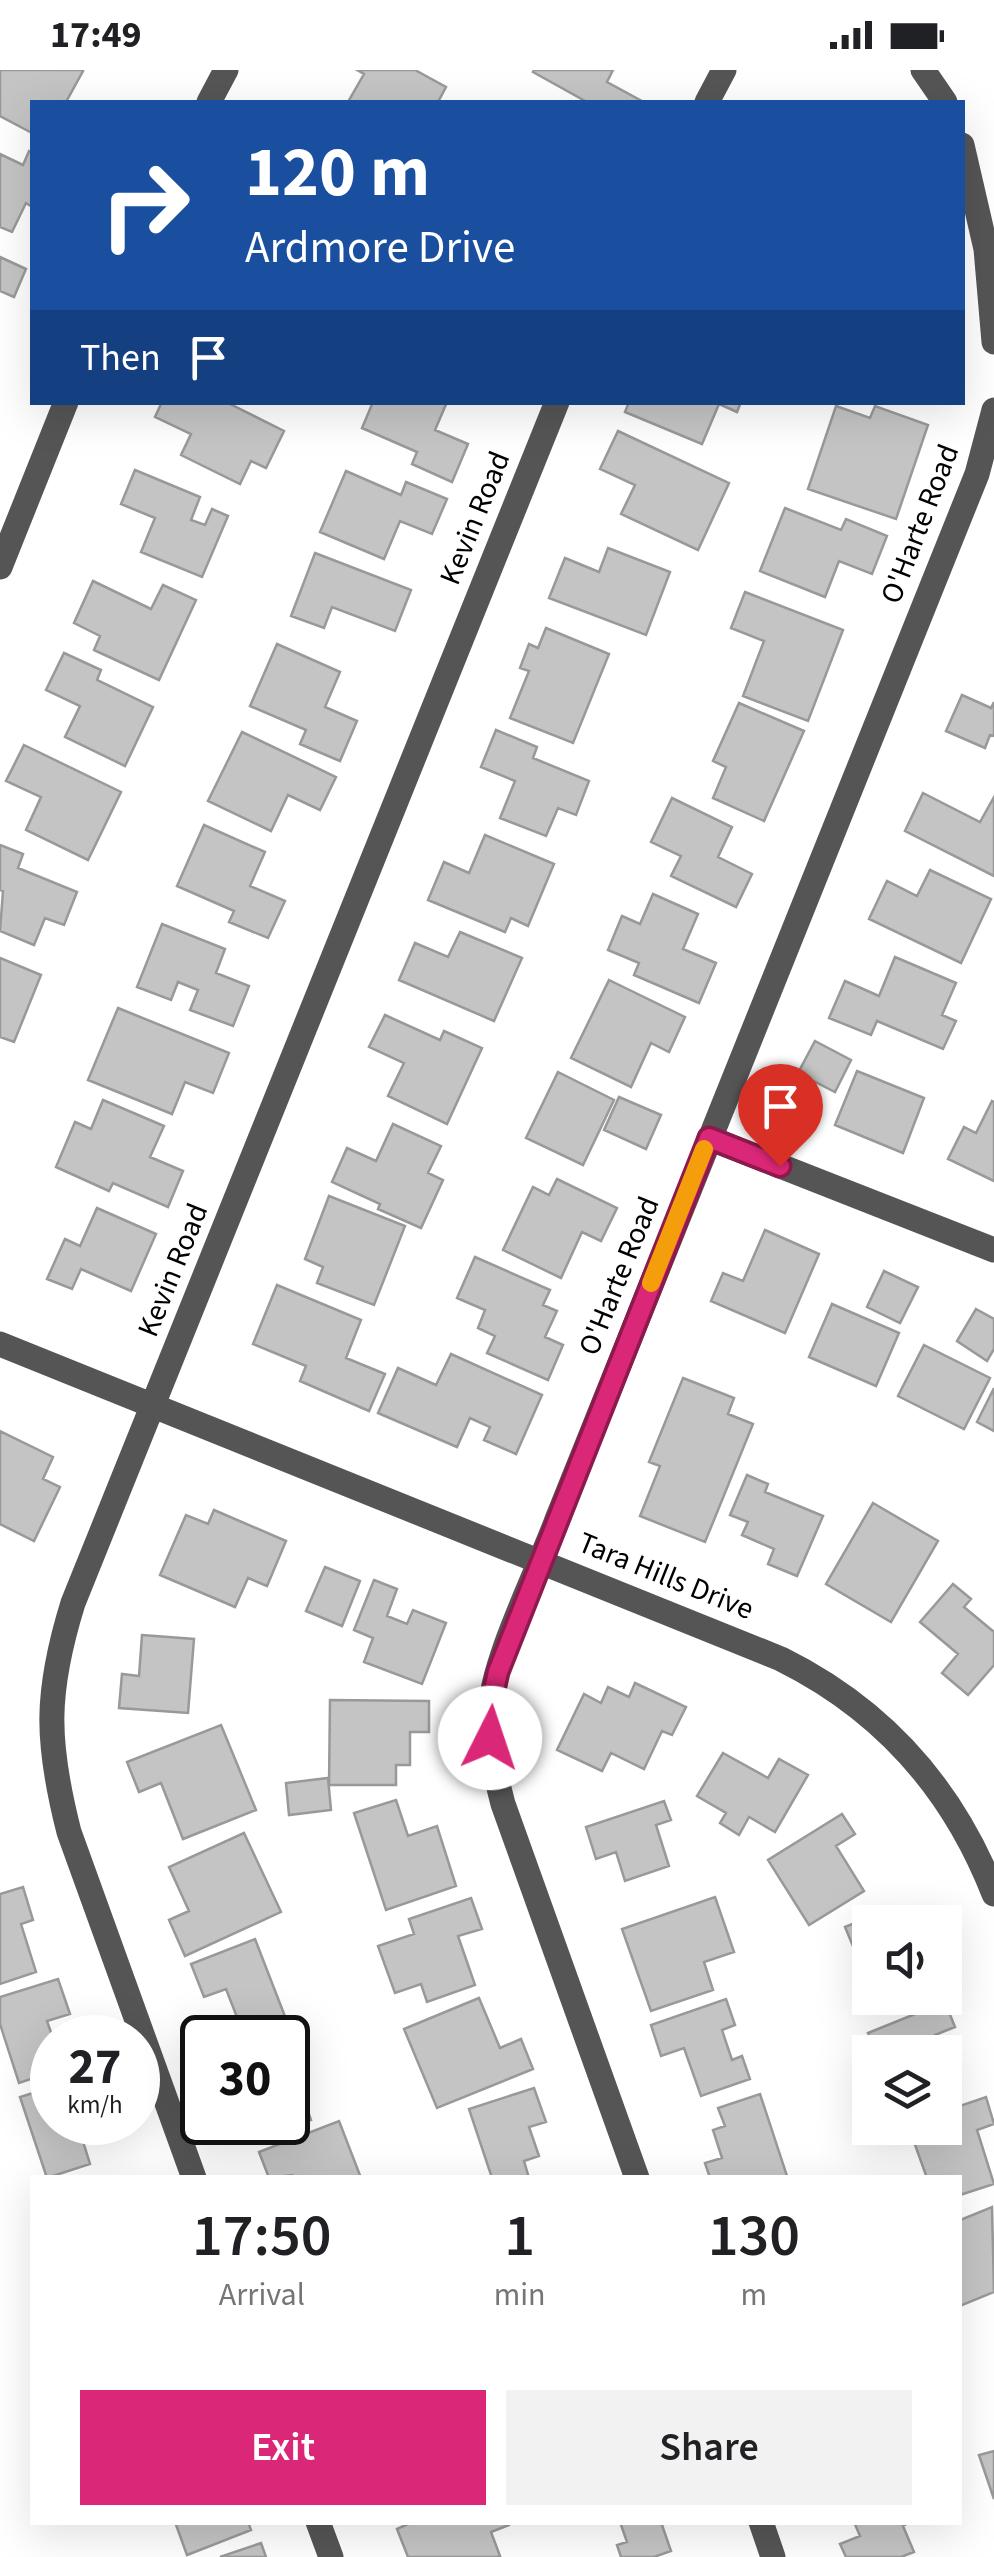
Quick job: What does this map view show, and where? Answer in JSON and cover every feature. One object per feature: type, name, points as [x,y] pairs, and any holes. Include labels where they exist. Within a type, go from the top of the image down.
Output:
[{"type":"street","points":[[210,100],[226,70]]},
{"type":"street","points":[[708,100],[724,70]]},
{"type":"street","points":[[924,70],[943,100]]},
{"type":"street","points":[[965,158],[986,249],[994,342]]},
{"type":"street","points":[[0,568],[65,405]]},
{"type":"street","name":"Kevin Road","points":[[193,2175],[69,1832],[50,1735],[51,1691],[68,1619],[556,405]]},
{"type":"street","name":"O'Harte Road","points":[[636,2175],[494,1772],[490,1708],[498,1672],[542,1560],[977,474],[994,410]]},
{"type":"street","points":[[709,1138],[994,1250]]},
{"type":"street","name":"Tara Hills Drive","points":[[0,1344],[542,1560],[819,1678],[886,1729],[941,1792],[963,1825],[994,1894]]},
{"type":"street","points":[[319,2525],[331,2557]]},
{"type":"street","points":[[762,2525],[774,2557]]},
{"type":"building","points":[[0,70],[83,71],[67,100],[30,100],[30,132],[0,116]]},
{"type":"building","points":[[357,70],[415,70],[446,87],[439,100],[349,100],[364,74]]},
{"type":"building","points":[[613,70],[607,82],[640,100],[583,100],[533,72]]},
{"type":"building","points":[[29,151],[30,206],[26,203],[12,232],[0,227],[0,154],[23,165]]},
{"type":"building","points":[[0,257],[26,269],[14,297],[0,291]]},
{"type":"building","points":[[161,405],[232,405],[284,431],[266,468],[251,461],[240,484],[181,455],[191,434],[155,417]]},
{"type":"building","points":[[372,405],[446,405],[435,430],[468,444],[452,482],[412,464],[417,452],[362,428]]},
{"type":"building","points":[[628,405],[719,405],[702,444],[625,412]]},
{"type":"building","points":[[721,405],[740,405],[737,412]]},
{"type":"building","points":[[836,406],[870,418],[875,406],[928,425],[896,519],[808,489]]},
{"type":"building","points":[[618,431],[729,483],[698,550],[621,514],[635,485],[600,469]]},
{"type":"building","points":[[135,470],[200,497],[191,520],[205,525],[212,509],[228,516],[202,577],[141,552],[155,518],[121,504]]},
{"type":"building","points":[[346,471],[401,495],[406,482],[447,499],[432,534],[400,521],[384,559],[320,532]]},
{"type":"building","points":[[785,508],[841,530],[846,519],[887,536],[872,574],[839,561],[825,597],[760,571]]},
{"type":"building","points":[[608,548],[670,572],[646,635],[549,598],[565,558],[599,572]]},
{"type":"building","points":[[315,553],[411,590],[395,631],[332,607],[324,628],[291,616]]},
{"type":"building","points":[[93,581],[151,609],[163,585],[196,600],[159,680],[94,650],[100,636],[74,623]]},
{"type":"building","points":[[745,592],[843,630],[808,721],[743,696],[764,641],[731,628]]},
{"type":"building","points":[[546,628],[609,654],[573,743],[510,718],[529,671],[520,668],[529,644],[538,648]]},
{"type":"building","points":[[277,644],[340,672],[325,707],[357,721],[340,761],[300,744],[306,730],[250,706]]},
{"type":"building","points":[[64,653],[101,670],[97,680],[153,707],[125,766],[65,737],[80,706],[46,690]]},
{"type":"building","points":[[962,695],[991,708],[994,702],[994,736],[990,735],[985,748],[946,731]]},
{"type":"building","points":[[739,703],[804,731],[764,821],[713,798],[726,767],[713,761]]},
{"type":"building","points":[[496,730],[537,747],[533,758],[589,781],[576,815],[558,808],[546,836],[500,818],[515,781],[481,767]]},
{"type":"building","points":[[242,732],[336,777],[320,810],[288,795],[271,831],[208,801]]},
{"type":"building","points":[[24,745],[121,792],[88,860],[26,830],[41,797],[6,781]]},
{"type":"building","points":[[923,793],[980,822],[994,797],[994,876],[905,831]]},
{"type":"building","points":[[672,798],[732,827],[718,857],[752,874],[736,907],[671,876],[681,856],[651,842]]},
{"type":"building","points":[[204,825],[265,852],[250,886],[285,901],[268,938],[229,922],[234,911],[177,886]]},
{"type":"building","points":[[485,835],[554,864],[528,926],[511,918],[505,932],[428,900],[444,862],[469,873]]},
{"type":"building","points":[[0,845],[23,854],[18,868],[77,892],[64,925],[45,918],[34,945],[0,931]]},
{"type":"building","points":[[930,870],[991,899],[961,963],[869,919],[887,881],[917,896]]},
{"type":"building","points":[[653,894],[698,914],[683,949],[716,963],[699,1003],[634,975],[639,963],[608,950],[622,916],[640,924]]},
{"type":"building","points":[[162,924],[225,949],[216,973],[249,986],[233,1026],[190,1010],[198,990],[178,982],[171,1000],[137,987]]},
{"type":"building","points":[[460,932],[522,958],[494,1021],[399,980],[415,943],[448,957]]},
{"type":"building","points":[[895,957],[956,983],[942,1015],[956,1021],[943,1049],[877,1021],[871,1035],[829,1018],[845,981],[879,996]]},
{"type":"building","points":[[0,958],[41,975],[14,1042],[0,1037]]},
{"type":"building","points":[[609,980],[685,1017],[669,1052],[651,1043],[631,1087],[571,1058]]},
{"type":"building","points":[[118,1008],[229,1053],[213,1093],[185,1082],[172,1114],[88,1080]]},
{"type":"building","points":[[385,1015],[440,1040],[444,1031],[482,1048],[447,1124],[388,1096],[404,1063],[369,1047]]},
{"type":"building","points":[[815,1041],[851,1060],[835,1092],[798,1073]]},
{"type":"building","points":[[857,1071],[924,1098],[903,1153],[835,1125]]},
{"type":"building","points":[[558,1072],[614,1100],[583,1165],[526,1138]]},
{"type":"building","points":[[619,1097],[661,1115],[646,1149],[604,1130]]},
{"type":"building","points":[[103,1100],[164,1126],[150,1157],[183,1171],[168,1207],[113,1183],[109,1191],[56,1167],[75,1122],[91,1129]]},
{"type":"building","points":[[992,1101],[994,1181],[948,1159],[964,1127],[976,1133]]},
{"type":"building","points":[[393,1124],[441,1146],[428,1173],[443,1180],[421,1228],[332,1182],[347,1148],[376,1161]]},
{"type":"building","points":[[557,1179],[617,1208],[601,1241],[582,1232],[561,1278],[503,1250],[533,1187],[549,1195]]},
{"type":"building","points":[[329,1196],[405,1226],[374,1305],[317,1283],[323,1267],[305,1259]]},
{"type":"building","points":[[97,1208],[156,1234],[131,1291],[81,1269],[72,1289],[47,1279],[65,1239],[80,1246]]},
{"type":"building","points":[[765,1230],[819,1254],[785,1333],[711,1301],[723,1273],[743,1281]]},
{"type":"building","points":[[475,1257],[550,1290],[543,1305],[557,1311],[545,1337],[563,1345],[548,1380],[487,1353],[495,1336],[478,1328],[485,1310],[457,1298]]},
{"type":"building","points":[[884,1271],[918,1287],[900,1323],[867,1307]]},
{"type":"building","points":[[277,1285],[361,1320],[346,1358],[385,1374],[369,1411],[300,1381],[306,1366],[253,1344]]},
{"type":"building","points":[[832,1304],[899,1333],[876,1386],[809,1357]]},
{"type":"building","points":[[976,1309],[994,1319],[994,1349],[987,1361],[957,1341]]},
{"type":"building","points":[[924,1345],[990,1378],[964,1429],[898,1396]]},
{"type":"building","points":[[451,1354],[542,1395],[516,1454],[484,1440],[490,1427],[470,1418],[457,1447],[378,1413],[398,1368],[436,1385]]},
{"type":"building","points":[[683,1378],[734,1398],[728,1414],[753,1424],[705,1542],[640,1516],[660,1466],[649,1462]]},
{"type":"building","points":[[994,1388],[994,1431],[977,1422]]},
{"type":"building","points":[[0,1431],[53,1457],[43,1479],[60,1487],[34,1541],[0,1524]]},
{"type":"building","points":[[747,1475],[768,1484],[765,1492],[823,1516],[797,1576],[768,1564],[774,1549],[742,1535],[748,1522],[730,1515]]},
{"type":"building","points":[[873,1503],[938,1541],[891,1622],[826,1584]]},
{"type":"building","points":[[214,1510],[286,1541],[267,1586],[248,1578],[235,1607],[160,1575],[186,1515],[208,1524]]},
{"type":"building","points":[[325,1567],[360,1581],[342,1626],[306,1611]]},
{"type":"building","points":[[374,1580],[397,1589],[387,1616],[407,1624],[413,1610],[446,1623],[422,1684],[364,1662],[373,1638],[354,1630]]},
{"type":"building","points":[[953,1584],[971,1599],[964,1607],[994,1632],[994,1665],[968,1695],[942,1673],[958,1654],[920,1622]]},
{"type":"building","points":[[142,1635],[194,1639],[188,1713],[119,1708],[122,1674],[139,1676]]},
{"type":"building","points":[[635,1683],[686,1707],[672,1735],[662,1731],[644,1769],[611,1753],[602,1771],[557,1750],[584,1694],[601,1703],[608,1687],[629,1697]]},
{"type":"building","points":[[330,1700],[429,1701],[429,1732],[410,1732],[410,1765],[396,1765],[396,1785],[329,1785]]},
{"type":"building","points":[[221,1725],[256,1810],[183,1839],[161,1783],[139,1792],[127,1762]]},
{"type":"building","points":[[723,1753],[768,1778],[779,1759],[808,1775],[775,1832],[749,1817],[739,1835],[720,1823],[726,1813],[697,1796]]},
{"type":"building","points":[[328,1778],[331,1810],[289,1815],[286,1783]]},
{"type":"building","points":[[396,1800],[408,1836],[437,1826],[456,1886],[386,1910],[354,1813]]},
{"type":"building","points":[[664,1801],[671,1820],[656,1825],[669,1866],[625,1881],[616,1852],[596,1859],[586,1827]]},
{"type":"building","points":[[842,1814],[855,1834],[836,1846],[864,1891],[809,1925],[768,1860]]},
{"type":"building","points":[[244,1833],[281,1912],[185,1956],[169,1920],[189,1911],[169,1867]]},
{"type":"building","points":[[23,1887],[33,1920],[21,1924],[36,1972],[0,1984],[0,1894]]},
{"type":"building","points":[[715,1897],[734,1952],[704,1962],[713,1990],[651,2011],[622,1929]]},
{"type":"building","points":[[471,1898],[482,1929],[458,1936],[475,1985],[427,2002],[421,1984],[395,1993],[378,1946],[414,1934],[409,1919]]},
{"type":"building","points":[[852,1924],[852,1944],[845,1927]]},
{"type":"building","points":[[255,1939],[284,2015],[236,2015],[226,1989],[204,1997],[191,1964]]},
{"type":"building","points":[[58,1979],[70,2014],[30,2015],[30,2079],[19,2083],[0,2024],[0,1997]]},
{"type":"building","points":[[479,1998],[500,2048],[521,2039],[533,2069],[437,2108],[404,2029]]},
{"type":"building","points":[[726,1999],[735,2025],[722,2030],[732,2060],[742,2056],[750,2079],[701,2096],[684,2048],[661,2056],[651,2025]]},
{"type":"building","points":[[913,2015],[950,2015],[955,2027],[935,2035],[868,2033]]},
{"type":"building","points":[[534,2088],[546,2122],[529,2127],[539,2156],[524,2161],[528,2175],[491,2175],[469,2109]]},
{"type":"building","points":[[30,2094],[30,2127],[20,2097]]},
{"type":"building","points":[[760,2094],[787,2175],[709,2175],[705,2163],[722,2158],[713,2130],[725,2126],[718,2108]]},
{"type":"building","points":[[986,2097],[994,2124],[977,2130],[994,2184],[962,2194],[962,2175],[926,2175],[915,2145],[962,2145],[962,2105]]},
{"type":"building","points":[[339,2121],[360,2175],[292,2175],[268,2175],[259,2152],[277,2145],[310,2145],[310,2132]]},
{"type":"building","points":[[36,2145],[84,2145],[90,2164],[46,2175]]},
{"type":"building","points":[[992,2207],[994,2292],[962,2305],[962,2219]]},
{"type":"building","points":[[994,2451],[994,2499],[979,2455]]},
{"type":"building","points":[[176,2525],[249,2525],[251,2530],[187,2555]]},
{"type":"building","points":[[406,2525],[509,2525],[491,2532],[500,2556],[497,2557],[408,2557],[397,2529]]},
{"type":"building","points":[[621,2525],[662,2525],[671,2551],[654,2557],[621,2557],[617,2545],[627,2542]]},
{"type":"building","points":[[855,2525],[905,2525],[914,2552],[901,2557],[846,2557],[840,2544],[860,2536]]},
{"type":"building","points":[[261,2543],[266,2557],[220,2557]]},
{"type":"slow traffic","points":[[651,1283],[704,1149]]},
{"type":"route","points":[[490,1738],[490,1708],[498,1672],[709,1138],[780,1166]]}]
